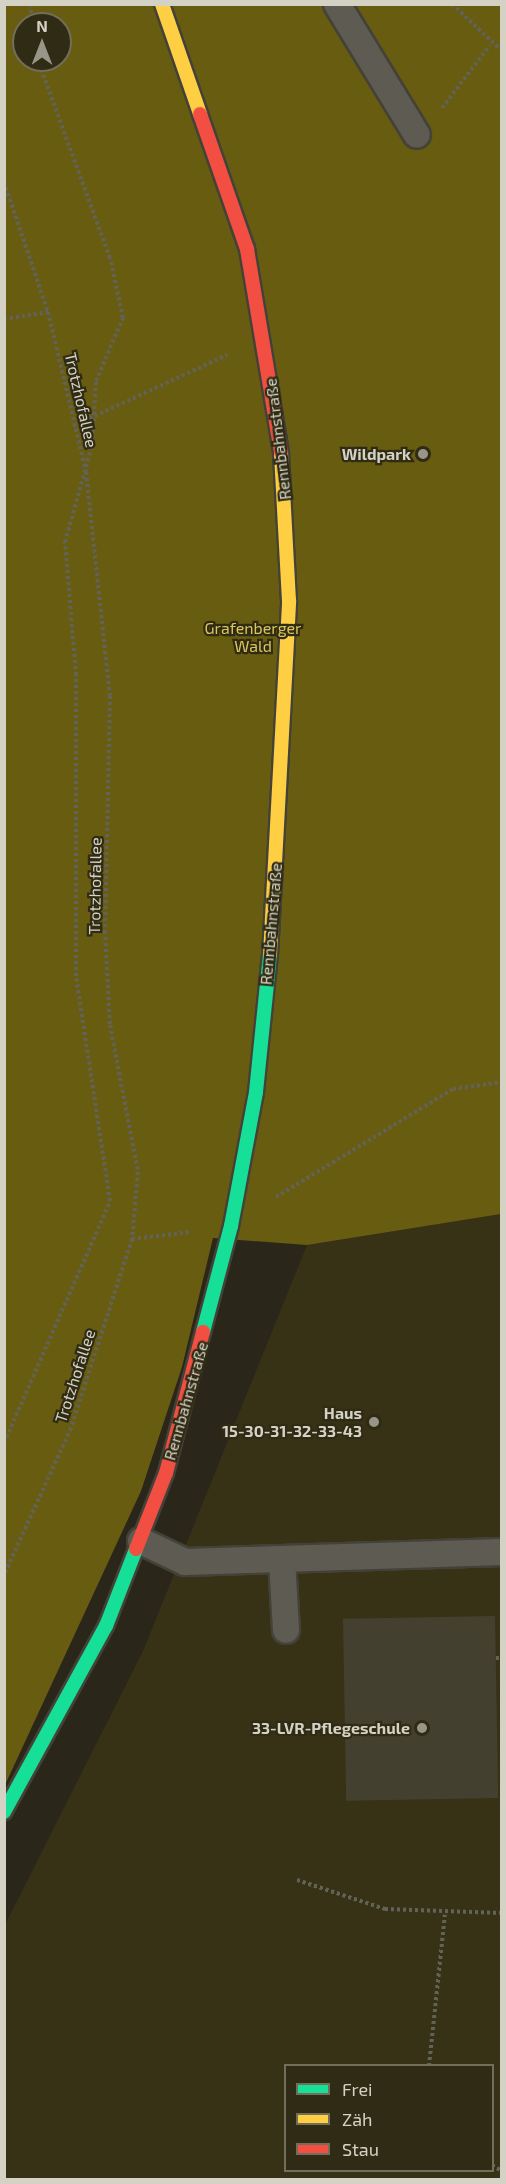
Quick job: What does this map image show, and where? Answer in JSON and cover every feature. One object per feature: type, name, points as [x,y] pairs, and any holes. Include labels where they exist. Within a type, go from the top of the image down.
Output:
[{"type":"street","name":"Rennbahnstraße","points":[[4,1812],[106,1626],[166,1473],[231,1226],[256,1092],[286,718],[289,535],[265,342],[247,249],[223,169],[162,4]]},
{"type":"lane","points":[[337,4],[417,135]]},
{"type":"lane","points":[[141,1541],[185,1562],[501,1552]]},
{"type":"lane","points":[[282,1560],[286,1630]]},
{"type":"path","points":[[452,4],[490,45],[501,51]]},
{"type":"path","points":[[417,135],[490,45]]},
{"type":"path","points":[[4,1443],[110,1201],[76,976],[76,675],[65,542],[86,472],[94,417],[96,381],[121,328],[119,293],[42,72]]},
{"type":"path","name":"Trotzhofallee","points":[[4,182],[48,312],[73,426],[86,472],[110,696],[105,931],[110,1025],[138,1172],[132,1239],[71,1428],[4,1575]]},
{"type":"path","points":[[4,319],[48,312]]},
{"type":"path","points":[[73,426],[204,362],[265,342]]},
{"type":"path","points":[[132,1239],[231,1226],[453,1089],[501,1082]]},
{"type":"path","points":[[297,1880],[385,1909],[445,1915],[501,1913]]},
{"type":"path","points":[[429,2064],[445,1915]]},
{"type":"shaded area","points":[[501,1214],[501,2179],[5,2180],[5,1925],[143,1651],[307,1245]]},
{"type":"green space","name":"Grafenberger Wald","points":[[5,5],[501,5],[501,1214],[307,1245],[213,1238],[182,1367],[141,1491],[5,1785]]},
{"type":"building","name":"33-LVR-Pflegeschule","points":[[495,1616],[498,1798],[346,1801],[343,1619]]},
{"type":"traffic: fast","points":[[203,1332],[231,1226],[256,1092],[270,955]]},
{"type":"traffic: fast","points":[[4,1812],[106,1626],[136,1549]]},
{"type":"traffic: slow","points":[[162,4],[200,114]]},
{"type":"traffic: slow","points":[[270,955],[289,601],[281,452]]},
{"type":"traffic: jam","points":[[200,114],[247,249],[281,452]]},
{"type":"traffic: jam","points":[[136,1549],[166,1473],[203,1332]]},
{"type":"place","name":"Wildpark","points":[[423,454]]},
{"type":"place","name":"Haus 15-30-31-32-33-43","points":[[374,1422]]},
{"type":"place","name":"33-LVR-Pflegeschule","points":[[422,1728]]}]
